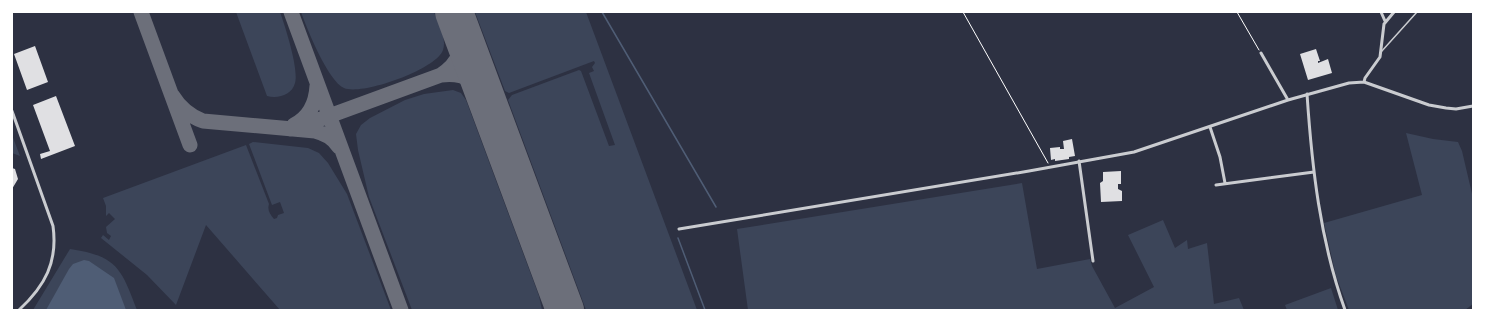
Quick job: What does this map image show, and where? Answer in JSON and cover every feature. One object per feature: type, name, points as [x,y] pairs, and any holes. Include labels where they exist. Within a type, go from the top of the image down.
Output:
[{"type":"street","points":[[1380,12],[1386,21]]},
{"type":"street","points":[[1364,82],[1365,78],[1380,57],[1382,29],[1386,21],[1394,12]]},
{"type":"street","points":[[1261,53],[1288,100]]},
{"type":"street","points":[[679,229],[1134,152],[1288,100],[1349,83],[1364,82],[1435,106],[1456,109],[1473,106]]},
{"type":"street","points":[[1307,94],[1314,172],[1327,250],[1344,310]]},
{"type":"street","points":[[12,111],[50,219],[54,235],[53,256],[49,270],[42,285],[33,297],[19,310]]},
{"type":"street","points":[[1210,127],[1220,157],[1225,183]]},
{"type":"street","points":[[1079,162],[1093,261]]},
{"type":"street","points":[[1216,185],[1314,172]]},
{"type":"lane","points":[[1381,52],[1417,12]]},
{"type":"path","points":[[963,12],[1050,167]]},
{"type":"path","points":[[1237,12],[1261,53]]},
{"type":"shaded area","points":[[236,12],[280,12],[291,48],[295,68],[295,83],[291,91],[276,97],[267,96]]},
{"type":"shaded area","points":[[301,12],[434,12],[443,36],[443,50],[438,57],[428,65],[398,79],[382,85],[366,88],[344,88],[331,76],[313,42]]},
{"type":"shaded area","points":[[475,12],[586,12],[697,310],[586,310],[508,100],[512,95],[579,70],[581,71],[609,146],[615,145],[589,73],[594,71],[592,67],[595,63],[594,61],[509,93],[505,91]]},
{"type":"shaded area","points":[[453,90],[461,93],[466,100],[539,296],[542,310],[412,310],[369,197],[358,150],[356,134],[361,125],[370,118],[405,100],[424,94]]},
{"type":"shaded area","points":[[1406,133],[1433,139],[1458,142],[1462,151],[1473,198],[1473,304],[1465,310],[1349,310],[1336,276],[1324,223],[1422,195]]},
{"type":"shaded area","points":[[12,135],[20,156],[12,153]]},
{"type":"shaded area","points":[[253,142],[308,148],[319,153],[328,163],[347,194],[391,310],[280,310],[206,225],[176,305],[147,275],[101,238],[103,235],[109,240],[111,236],[107,233],[106,227],[115,219],[109,213],[106,216],[106,206],[103,198],[246,145],[269,204],[269,212],[274,219],[277,218],[278,215],[284,213],[280,202],[272,205],[249,144]]},
{"type":"shaded area","points":[[1022,183],[1037,269],[1090,259],[1092,266],[1115,308],[1154,287],[1128,235],[1163,220],[1175,248],[1187,240],[1188,249],[1207,243],[1214,304],[1239,298],[1244,310],[748,310],[737,229]]},
{"type":"shaded area","points":[[70,249],[98,256],[108,260],[115,266],[126,284],[137,310],[33,310]]},
{"type":"shaded area","points":[[84,260],[89,261],[114,278],[126,310],[46,310],[69,269],[73,264]]},
{"type":"shaded area","points":[[1331,288],[1338,310],[1287,310],[1285,305]]},
{"type":"building","points":[[35,46],[48,82],[27,90],[14,54]]},
{"type":"building","points":[[1316,49],[1320,61],[1318,61],[1318,63],[1328,59],[1332,73],[1308,80],[1300,54]]},
{"type":"building","points":[[56,96],[75,146],[41,159],[40,154],[50,151],[33,105]]},
{"type":"building","points":[[1072,139],[1075,156],[1069,157],[1069,159],[1055,161],[1055,159],[1051,160],[1050,148],[1060,147],[1060,149],[1064,149],[1063,141]]},
{"type":"building","points":[[12,168],[15,169],[18,179],[12,189]]},
{"type":"building","points":[[1121,171],[1121,184],[1118,184],[1118,189],[1122,191],[1122,201],[1101,202],[1100,183],[1103,181],[1103,172]]},
{"type":"waterway","points":[[602,12],[716,207]]},
{"type":"waterway","points":[[678,238],[705,310]]},
{"type":"taxiway","points":[[141,12],[190,145]]},
{"type":"taxiway","points":[[291,12],[401,310]]},
{"type":"taxiway","points":[[290,129],[441,75],[452,65],[459,55],[461,43],[460,28]]},
{"type":"taxiway","points":[[441,75],[457,75],[470,80],[480,88],[488,102]]},
{"type":"taxiway","points":[[294,125],[300,122],[308,114],[314,104],[317,86]]},
{"type":"taxiway","points":[[172,95],[185,111],[193,117],[203,121],[315,131],[329,137],[339,147]]},
{"type":"taxiway","points":[[556,286],[561,310]]},
{"type":"runway","points":[[454,12],[565,310]]}]
